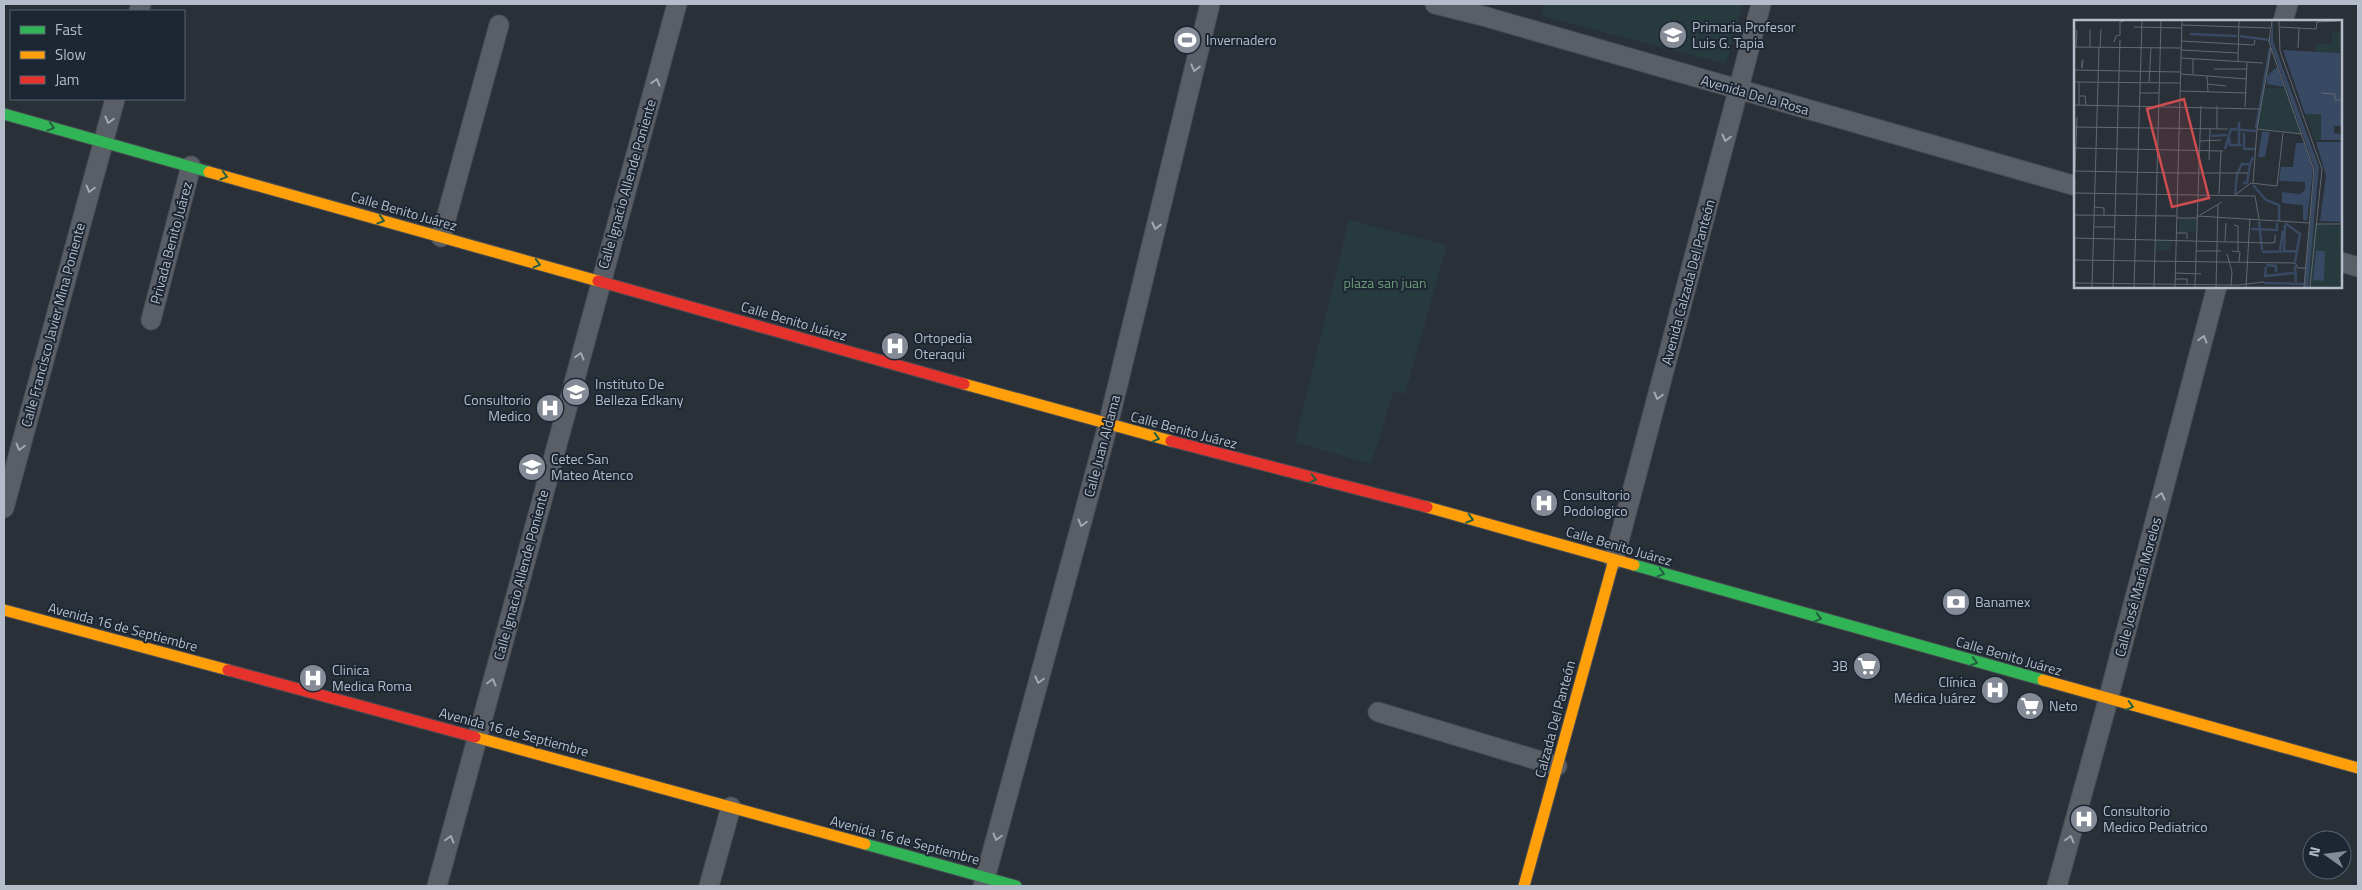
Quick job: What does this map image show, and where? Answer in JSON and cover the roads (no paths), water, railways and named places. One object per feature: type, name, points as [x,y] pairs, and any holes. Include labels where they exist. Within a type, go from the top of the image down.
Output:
[{"type":"main road","name":"Calle Benito Juárez","points":[[4,114],[1108,425],[1426,507],[2108,700],[2358,768]]},
{"type":"main road","name":"Calzada Del Panteón","points":[[1524,886],[1614,560]]},
{"type":"main road","name":"Avenida 16 de Septiembre","points":[[4,610],[731,807],[985,882],[1016,886]]},
{"type":"street","name":"Calle Ignacio Allende Poniente","points":[[437,886],[677,4]]},
{"type":"street","name":"Calle Juan Aldama","points":[[985,882],[1108,425],[1210,4]]},
{"type":"street","name":"Avenida De la Rosa","points":[[1435,4],[1484,10],[1739,91],[2074,185]]},
{"type":"street","name":"Avenida Calzada Del Panteón","points":[[1614,560],[1761,4]]},
{"type":"street","points":[[2284,20],[2288,4]]},
{"type":"street","points":[[441,237],[499,25]]},
{"type":"street","name":"Calle Francisco Javier Mina Poniente","points":[[4,508],[115,100]]},
{"type":"street","name":"Privada Benito Juárez","points":[[150,320],[191,166]]},
{"type":"street","points":[[2342,262],[2358,267]]},
{"type":"street","name":"Calle José María Morelos","points":[[2057,886],[2108,700],[2215,288]]},
{"type":"street","points":[[1378,712],[1557,766]]},
{"type":"street","points":[[709,886],[731,807]]},
{"type":"place","name":"Primaria Profesor Luis G. Tapia","points":[[1673,35]]},
{"type":"place","name":"Invernadero","points":[[1187,40]]},
{"type":"place","name":"Ortopedia Oteraqui","points":[[895,346]]},
{"type":"place","name":"Instituto De Belleza Edkany","points":[[576,392]]},
{"type":"place","name":"Consultorio Medico","points":[[550,408]]},
{"type":"place","name":"Cetec San Mateo Atenco","points":[[532,467]]},
{"type":"place","name":"Consultorio Podologico","points":[[1544,503]]},
{"type":"place","name":"Banamex","points":[[1956,602]]},
{"type":"place","name":"3B","points":[[1867,666]]},
{"type":"place","name":"Clinica Medica Roma","points":[[313,678]]},
{"type":"place","name":"Clínica Médica Juárez","points":[[1995,690]]},
{"type":"place","name":"Neto","points":[[2030,706]]},
{"type":"place","name":"Consultorio Medico Pediatrico","points":[[2084,819]]},
{"type":"park label","name":"plaza san juan","points":[[1385,283]]}]
